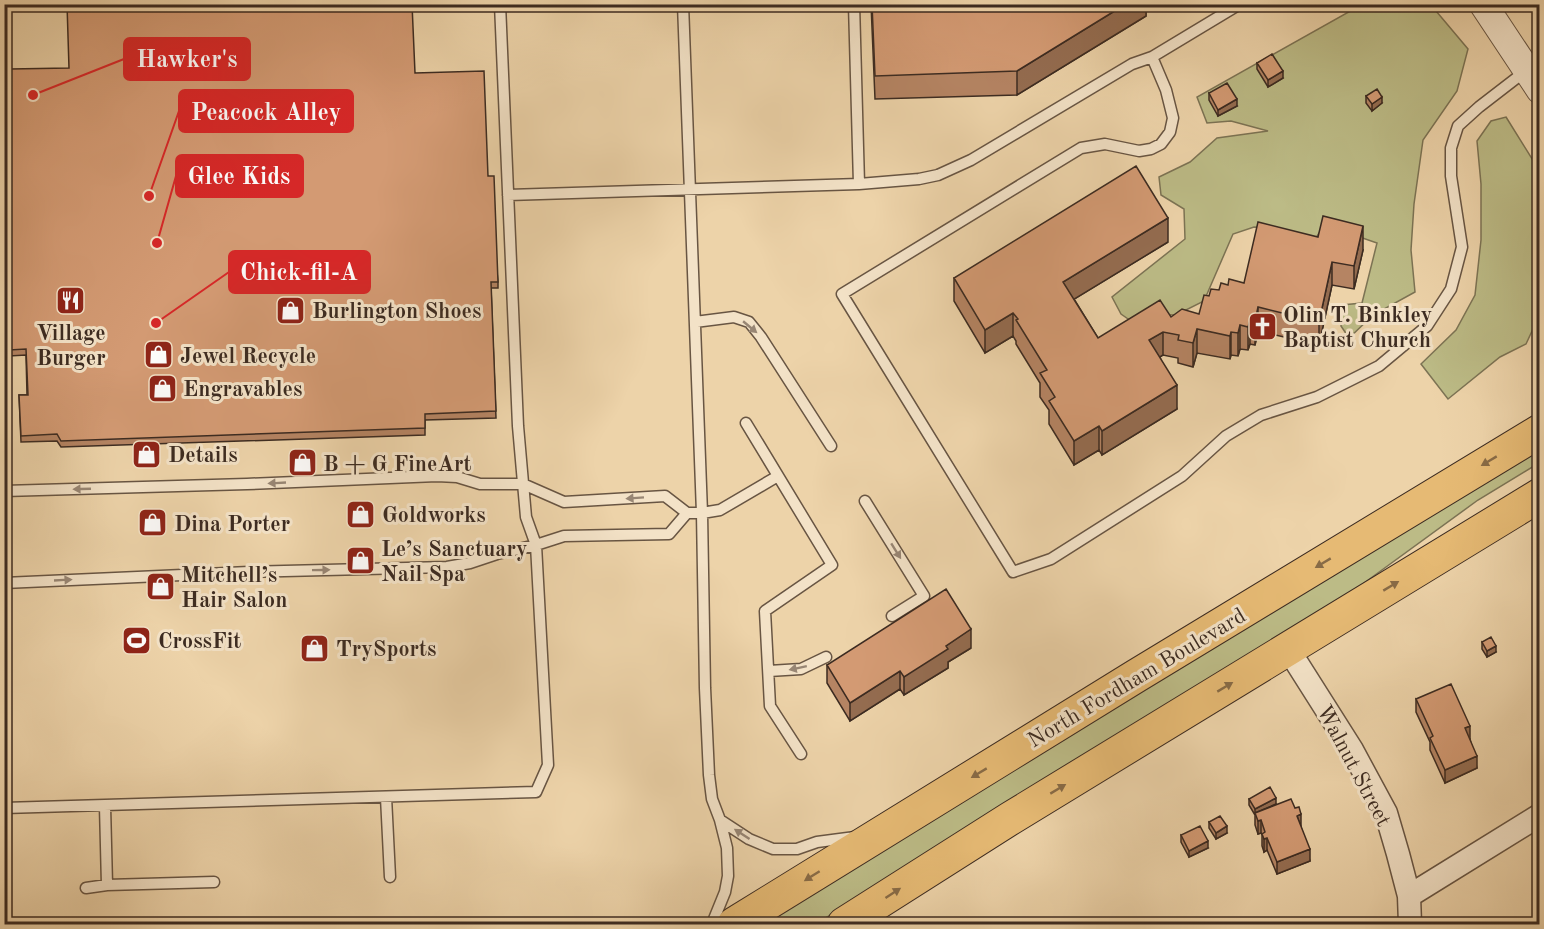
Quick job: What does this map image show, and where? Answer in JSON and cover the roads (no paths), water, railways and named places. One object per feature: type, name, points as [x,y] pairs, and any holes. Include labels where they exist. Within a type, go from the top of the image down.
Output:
[{"type":"highway","name":"North Fordham Boulevard","points":[[734,924],[1539,431]]},
{"type":"highway","points":[[844,924],[1011,818],[1539,495]]},
{"type":"street","points":[[1483,4],[1533,80]]},
{"type":"street","name":"Walnut Street","points":[[1288,648],[1352,750],[1386,813],[1409,896],[1410,924]]},
{"type":"street","points":[[1409,896],[1539,816]]},
{"type":"lane","points":[[4,808],[536,792],[548,765],[536,546],[526,517],[519,426],[500,4]]},
{"type":"lane","points":[[683,4],[702,513],[709,775],[712,799],[728,848],[728,876],[725,892],[712,924]]},
{"type":"lane","points":[[854,4],[859,184]]},
{"type":"lane","points":[[508,195],[859,184],[919,179],[938,175],[971,160],[1132,64],[1152,57],[1240,4]]},
{"type":"lane","points":[[1152,57],[1166,90],[1173,118],[1170,132],[1161,144],[1139,151],[1105,144],[1081,148],[842,294],[1012,572],[1051,559],[1182,476],[1226,436],[1261,415],[1317,397],[1379,366],[1427,326],[1451,289],[1462,247],[1451,176],[1451,148],[1458,126],[1479,106],[1533,80]]},
{"type":"lane","points":[[695,322],[734,318],[749,322],[831,446]]},
{"type":"lane","points":[[746,423],[832,565],[765,611],[770,706],[801,754]]},
{"type":"lane","points":[[4,491],[437,476],[457,477],[480,484],[524,484],[564,502],[665,496],[687,513],[702,513],[720,510],[778,476]]},
{"type":"lane","points":[[865,501],[924,596],[892,616]]},
{"type":"lane","points":[[4,583],[249,572],[447,567],[536,546],[564,536],[669,534],[687,513]]},
{"type":"lane","points":[[769,671],[801,669],[826,657]]},
{"type":"lane","points":[[386,797],[390,877]]},
{"type":"lane","points":[[105,806],[107,885]]},
{"type":"lane","points":[[720,820],[749,839],[773,849],[797,849],[817,842],[879,834]]},
{"type":"lane","points":[[86,888],[107,885],[214,882]]},
{"type":"place","name":"Hawker's","points":[[33,95]]},
{"type":"place","name":"Peacock Alley","points":[[149,196]]},
{"type":"place","name":"Glee Kids","points":[[157,243]]},
{"type":"place","name":"Village Burger","points":[[71,300]]},
{"type":"place","name":"Burlington Shoes","points":[[291,310]]},
{"type":"place","name":"Chick-fil-A","points":[[156,323]]},
{"type":"place","name":"Olin T. Binkley Baptist Church","points":[[1262,327]]},
{"type":"place","name":"Jewel Recycle","points":[[159,355]]},
{"type":"place","name":"Engravables","points":[[162,388]]},
{"type":"place","name":"Details","points":[[147,454]]},
{"type":"place","name":"B + G FineArt","points":[[302,463]]},
{"type":"place","name":"Goldworks","points":[[361,514]]},
{"type":"place","name":"Dina Porter","points":[[153,523]]},
{"type":"place","name":"Le’s Sanctuary Nail Spa","points":[[360,561]]},
{"type":"place","name":"Mitchell’s Hair Salon","points":[[160,587]]},
{"type":"place","name":"CrossFit","points":[[137,640]]},
{"type":"place","name":"TrySports","points":[[315,648]]}]
